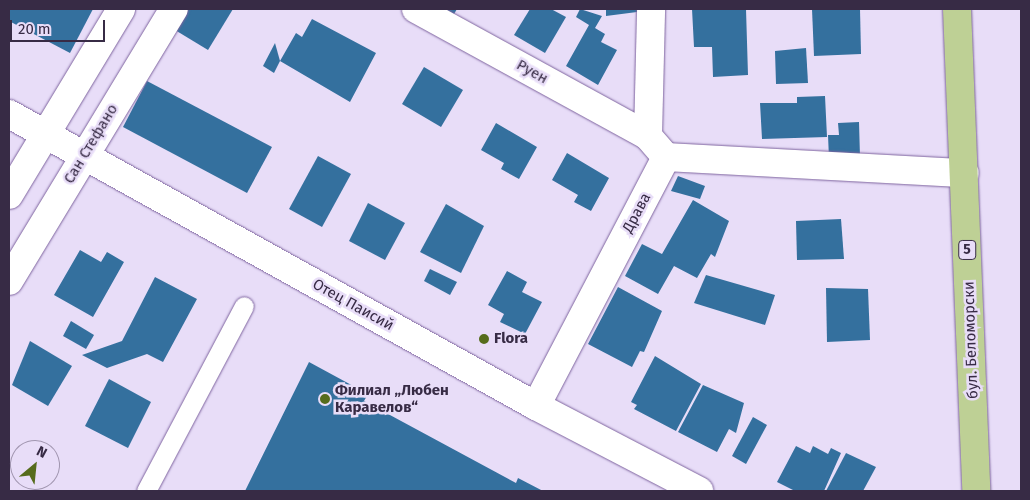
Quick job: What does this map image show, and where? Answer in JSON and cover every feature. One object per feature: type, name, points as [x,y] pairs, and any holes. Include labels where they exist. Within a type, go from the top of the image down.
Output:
[{"type":"main road","name":"бул. Беломорски","points":[[957,9],[977,491]]},
{"type":"street","points":[[9,194],[121,9]]},
{"type":"street","name":"Сан Стефано","points":[[9,281],[174,9]]},
{"type":"street","name":"Руен","points":[[416,9],[648,136]]},
{"type":"street","points":[[651,9],[648,136],[666,157],[964,173]]},
{"type":"street","name":"Отец Паисий","points":[[9,114],[536,406],[699,491]]},
{"type":"street","name":"Драва","points":[[536,406],[666,157]]},
{"type":"lane","points":[[146,491],[244,306]]},
{"type":"building","points":[[9,9],[93,9],[70,53],[9,21]]},
{"type":"building","points":[[187,9],[233,9],[208,50],[175,30]]},
{"type":"building","points":[[419,9],[457,9],[454,14],[434,17]]},
{"type":"building","points":[[530,9],[551,9],[566,17],[545,53],[514,35]]},
{"type":"building","points":[[580,9],[602,16],[595,28],[605,34],[601,42],[617,50],[598,85],[566,66],[589,25],[576,17]]},
{"type":"building","points":[[606,9],[637,9],[637,12],[606,16]]},
{"type":"building","points":[[692,9],[746,9],[748,75],[713,77],[712,47],[694,47]]},
{"type":"building","points":[[812,9],[860,9],[861,54],[814,56]]},
{"type":"building","points":[[312,19],[376,53],[350,102],[280,61],[296,33],[302,37]]},
{"type":"building","points":[[275,43],[280,61],[274,73],[263,66]]},
{"type":"building","points":[[806,48],[808,83],[776,84],[775,51]]},
{"type":"building","points":[[424,67],[463,90],[441,127],[402,104]]},
{"type":"building","points":[[147,81],[272,147],[247,193],[123,127]]},
{"type":"building","points":[[825,96],[827,137],[762,139],[760,103],[797,103],[797,97]]},
{"type":"building","points":[[859,122],[860,157],[829,159],[828,135],[839,135],[838,123]]},
{"type":"building","points":[[496,123],[537,147],[519,179],[501,169],[504,163],[481,150]]},
{"type":"building","points":[[567,153],[609,178],[591,211],[574,202],[578,195],[552,180]]},
{"type":"building","points":[[318,156],[351,174],[322,227],[289,209]]},
{"type":"building","points":[[678,176],[705,186],[700,199],[671,191]]},
{"type":"building","points":[[693,200],[729,221],[715,257],[711,254],[697,278],[674,266],[658,294],[625,276],[642,244],[662,254]]},
{"type":"building","points":[[368,203],[405,223],[385,260],[349,241]]},
{"type":"building","points":[[446,204],[484,226],[461,273],[420,252]]},
{"type":"building","points":[[841,219],[844,259],[797,260],[796,221]]},
{"type":"building","points":[[80,250],[101,262],[107,252],[124,262],[93,317],[54,295]]},
{"type":"building","points":[[430,269],[457,282],[450,295],[424,281]]},
{"type":"building","points":[[507,271],[527,282],[522,292],[542,302],[525,334],[500,322],[504,314],[488,305]]},
{"type":"building","points":[[706,275],[775,295],[765,325],[694,303]]},
{"type":"building","points":[[155,277],[197,299],[163,362],[147,354],[107,368],[82,355],[122,341]]},
{"type":"building","points":[[618,287],[662,311],[644,352],[640,351],[632,367],[588,344]]},
{"type":"building","points":[[826,288],[868,289],[870,340],[827,342]]},
{"type":"building","points":[[71,321],[94,335],[86,349],[63,336]]},
{"type":"building","points":[[30,341],[72,366],[48,406],[12,385]]},
{"type":"building","points":[[655,356],[701,384],[676,431],[634,409],[637,405],[631,402]]},
{"type":"building","points":[[309,362],[368,394],[364,401],[516,483],[518,478],[543,491],[245,491]]},
{"type":"building","points":[[109,379],[151,402],[128,448],[85,426]]},
{"type":"building","points":[[703,385],[744,403],[736,433],[729,429],[717,452],[678,432]]},
{"type":"building","points":[[753,417],[767,425],[746,464],[732,456]]},
{"type":"building","points":[[796,446],[810,453],[813,446],[828,454],[831,448],[841,453],[824,491],[795,491],[777,482]]},
{"type":"building","points":[[846,453],[876,467],[863,491],[826,491]]},
{"type":"place","name":"Flora","points":[[484,339]]},
{"type":"place","name":"Филиал „Любен Каравелов“","points":[[325,399]]}]
